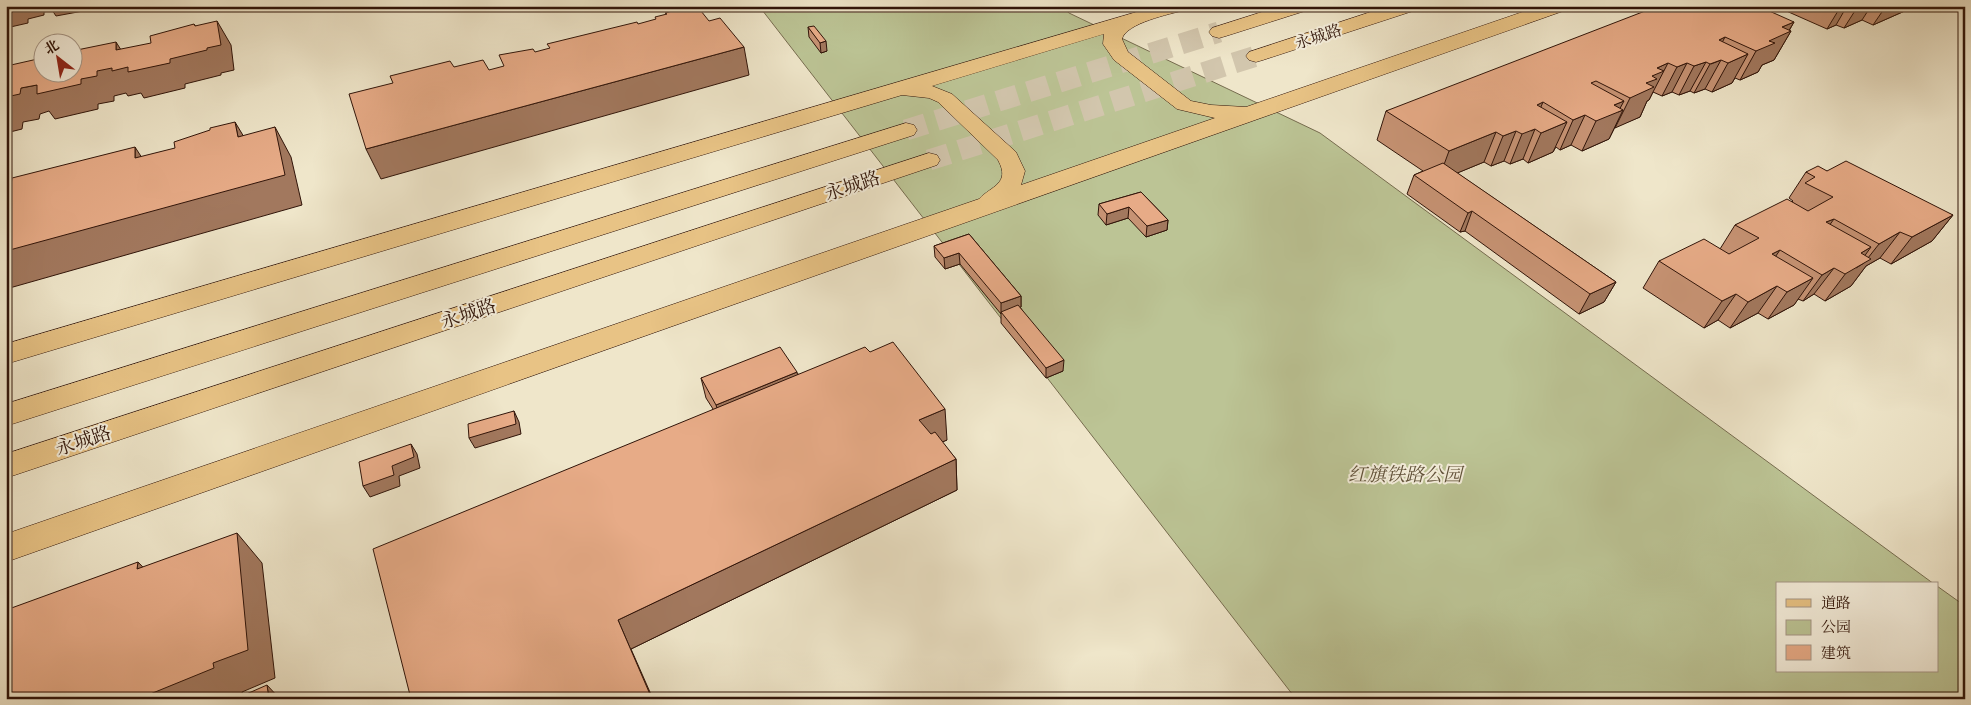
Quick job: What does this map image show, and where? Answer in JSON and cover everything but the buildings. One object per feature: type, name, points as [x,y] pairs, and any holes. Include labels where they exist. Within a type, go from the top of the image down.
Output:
[{"type":"main road","points":[[6,354],[1178,6]]},
{"type":"main road","name":"永城路","points":[[1219,32],[1301,6]]},
{"type":"main road","name":"永城路","points":[[1256,56],[1409,6]]},
{"type":"main road","points":[[6,548],[1559,6]]},
{"type":"main road","points":[[1138,18],[1118,28],[1111,41],[1114,48],[1172,97],[1194,109],[1209,111],[1232,112],[1272,106]]},
{"type":"main road","points":[[883,94],[922,90],[945,98],[1008,157],[1013,165],[1013,182],[995,198],[971,212]]},
{"type":"main road","name":"永城路","points":[[6,415],[906,130]]},
{"type":"main road","name":"永城路","points":[[6,466],[929,160]]},
{"type":"green space","name":"红旗铁路公园","points":[[759,6],[1061,6],[1069,13],[1320,133],[1931,582],[1776,582],[1776,672],[1938,672],[1938,587],[1965,606],[1965,699],[1296,699]]},
{"type":"tunnel","points":[[906,130],[1219,32]]},
{"type":"tunnel","points":[[929,160],[1256,56]]}]
